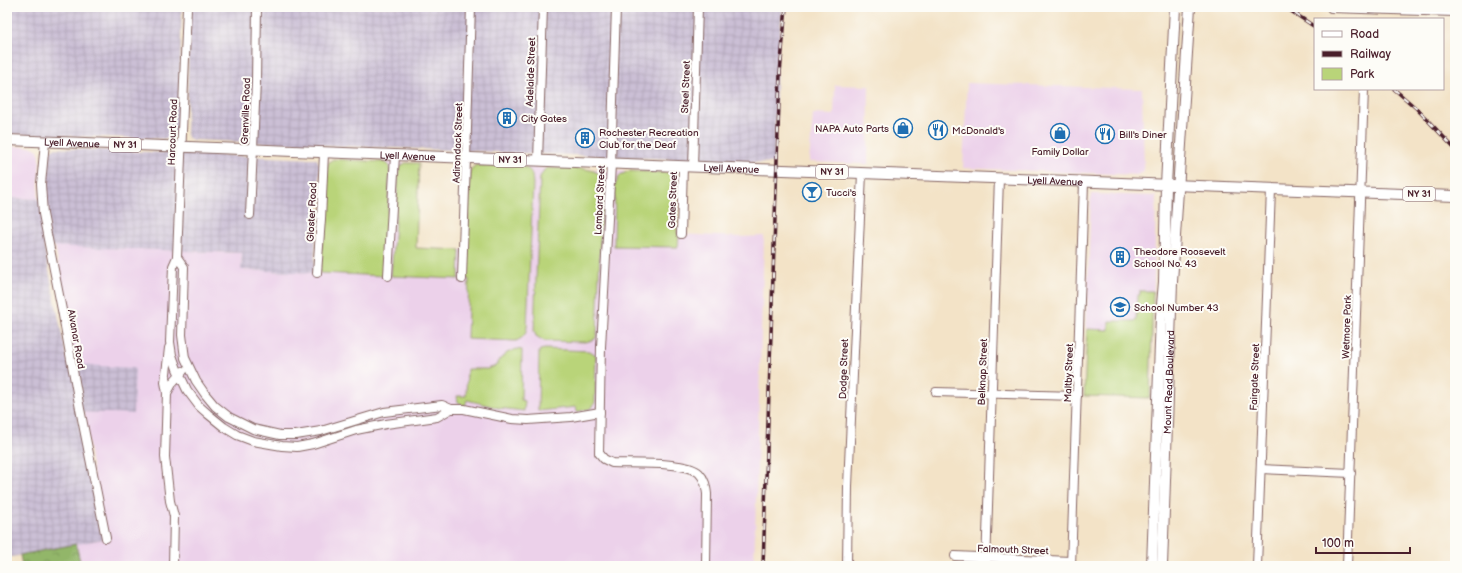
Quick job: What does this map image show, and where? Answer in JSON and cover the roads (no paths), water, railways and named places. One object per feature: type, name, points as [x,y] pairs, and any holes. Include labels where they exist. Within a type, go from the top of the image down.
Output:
[{"type":"main road","name":"Mount Read Boulevard","points":[[1152,566],[1166,185],[1175,7]]},
{"type":"main road","name":"Mount Read Boulevard","points":[[1162,566],[1172,282],[1190,7]]},
{"type":"main road","name":"Lyell Avenue","points":[[7,140],[1455,196]]},
{"type":"street","name":"Harcourt Road","points":[[177,257],[187,7]]},
{"type":"street","name":"Grenville Road","points":[[250,215],[256,82],[257,7]]},
{"type":"street","name":"Adirondack Street","points":[[462,279],[471,7]]},
{"type":"street","name":"Adelaide Street","points":[[538,161],[542,7]]},
{"type":"street","name":"Lombard Street","points":[[616,7],[611,164],[601,347],[600,453],[604,460],[612,463],[679,466],[691,468],[699,473],[705,482],[708,515],[706,566]]},
{"type":"street","name":"Steel Street","points":[[688,166],[698,7]]},
{"type":"street","points":[[1331,8],[1455,12]]},
{"type":"street","name":"Wetmore Park","points":[[1347,566],[1364,90]]},
{"type":"street","name":"Alvanar Road","points":[[44,142],[41,184],[43,214],[92,474],[106,538]]},
{"type":"street","name":"Gloster Road","points":[[317,273],[324,153]]},
{"type":"street","points":[[388,276],[395,155]]},
{"type":"street","name":"Gates Street","points":[[681,234],[688,166]]},
{"type":"street","name":"Dodge Street","points":[[847,566],[848,496],[862,173]]},
{"type":"street","name":"Belknap Street","points":[[986,562],[999,178]]},
{"type":"street","name":"Maltby Street","points":[[1071,564],[1084,182]]},
{"type":"street","name":"Fairgate Street","points":[[1257,566],[1271,189]]},
{"type":"street","points":[[173,566],[174,516],[170,501],[165,457],[168,394],[165,382],[166,362],[170,342],[173,266],[177,257]]},
{"type":"street","points":[[177,257],[184,267],[182,335],[185,358],[188,366],[196,381],[215,406],[229,417],[253,429],[280,435],[296,435],[321,431],[384,412],[442,405],[451,409],[464,409],[496,416],[528,420],[570,417],[600,412]]},
{"type":"street","points":[[170,342],[172,355],[180,375],[187,390],[199,406],[224,427],[237,435],[253,441],[276,446],[297,447],[313,444],[362,429],[437,417],[451,409]]},
{"type":"street","points":[[168,394],[173,382],[188,366]]},
{"type":"street","points":[[936,392],[1077,396]]},
{"type":"street","points":[[1261,469],[1350,473]]},
{"type":"street","name":"Falmouth Street","points":[[955,556],[986,562],[1071,564]]},
{"type":"railway","points":[[763,566],[780,73],[786,7]]},
{"type":"railway","points":[[1285,7],[1314,26]]},
{"type":"railway","points":[[1395,90],[1417,109],[1455,149]]},
{"type":"place","name":"City Gates","points":[[507,118]]},
{"type":"place","name":"NAPA Auto Parts","points":[[903,128]]},
{"type":"place","name":"McDonald's","points":[[938,130]]},
{"type":"place","name":"Family Dollar","points":[[1060,133]]},
{"type":"place","name":"Bill's Diner","points":[[1105,134]]},
{"type":"place","name":"Rochester Recreation Club for the Deaf","points":[[585,138]]},
{"type":"place","name":"Tucci's","points":[[812,192]]},
{"type":"place","name":"Theodore Roosevelt School No. 43","points":[[1120,257]]},
{"type":"place","name":"School Number 43","points":[[1120,307]]}]
